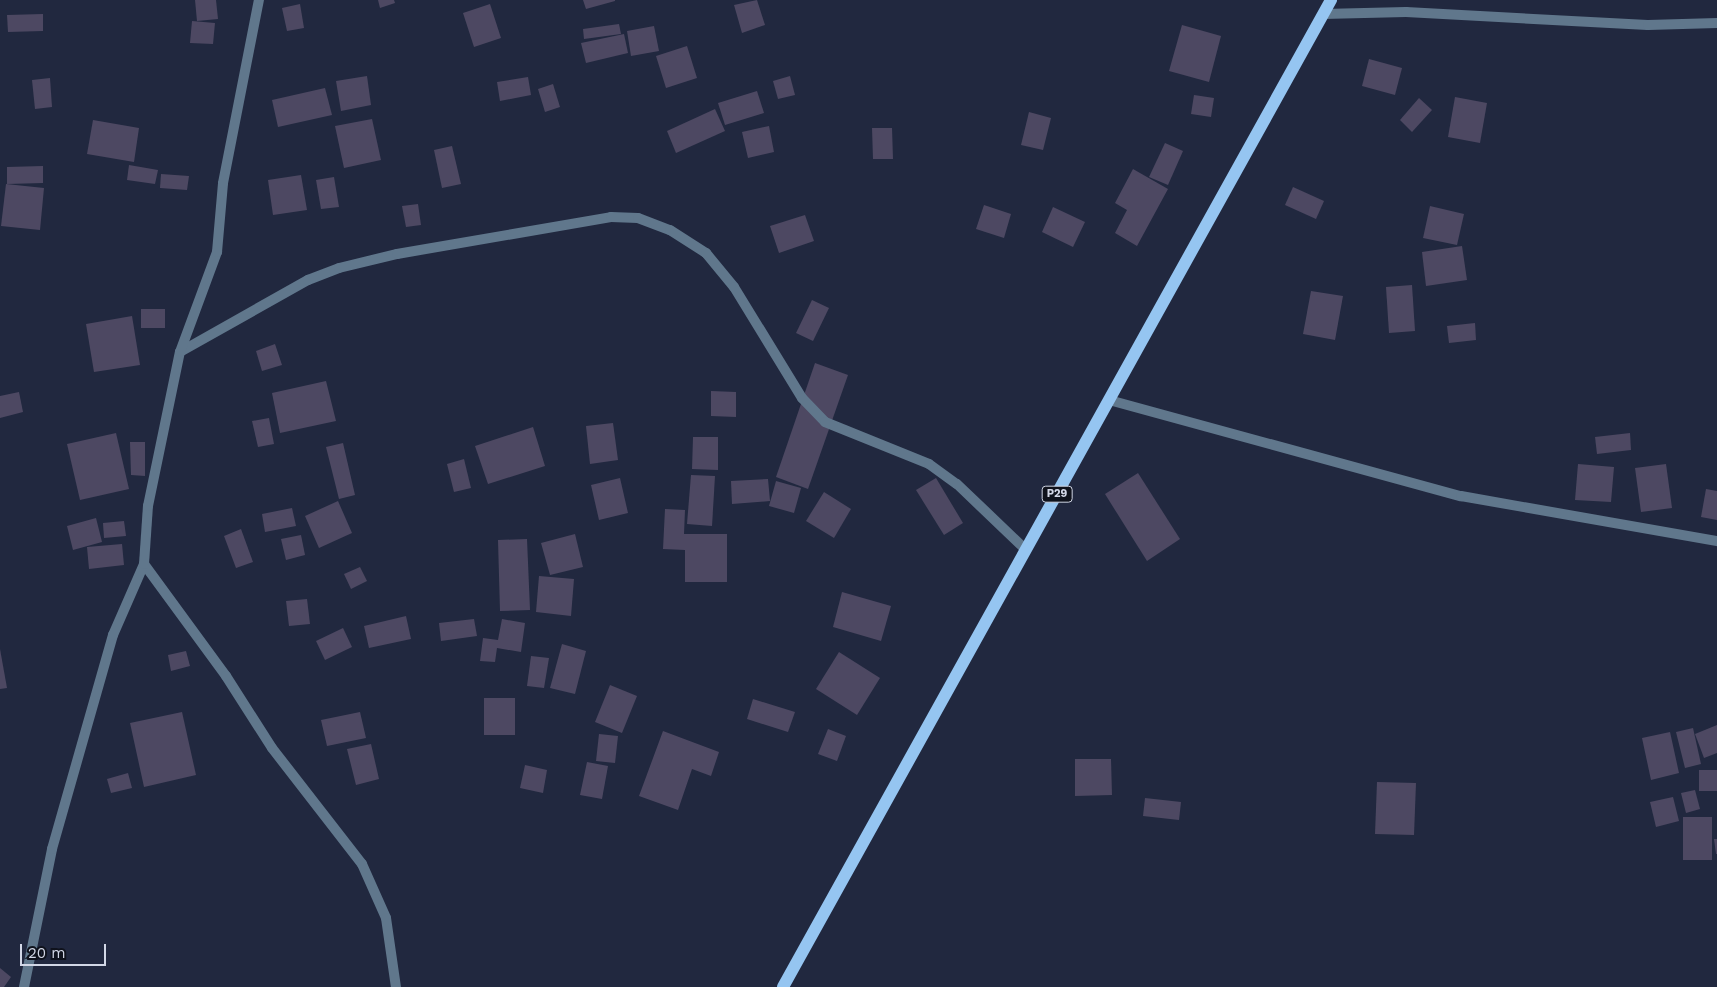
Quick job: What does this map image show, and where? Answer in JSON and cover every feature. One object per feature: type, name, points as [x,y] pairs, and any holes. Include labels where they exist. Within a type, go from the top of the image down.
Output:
[{"type":"main road","name":"P29","points":[[783,987],[1331,0]]},
{"type":"street","points":[[24,987],[52,849],[110,645],[144,564],[148,506],[180,352],[217,252],[226,164],[259,0]]},
{"type":"street","points":[[1323,14],[1406,12],[1648,25],[1717,23]]},
{"type":"street","points":[[180,352],[308,280],[339,268],[397,254],[611,217],[638,218],[670,230],[706,252],[734,287],[802,398],[825,422],[929,464],[957,484],[1026,550]]},
{"type":"street","points":[[1109,400],[1461,496],[1717,541]]},
{"type":"street","points":[[144,564],[226,676],[272,748],[362,864],[386,918],[396,987]]},
{"type":"building","points":[[195,0],[216,0],[218,19],[197,21]]},
{"type":"building","points":[[378,0],[394,0],[395,3],[380,8]]},
{"type":"building","points":[[583,0],[615,0],[615,1],[586,9]]},
{"type":"building","points":[[757,0],[765,25],[742,33],[734,5]]},
{"type":"building","points":[[300,4],[304,28],[287,31],[282,8]]},
{"type":"building","points":[[490,4],[501,38],[474,47],[463,13]]},
{"type":"building","points":[[43,14],[43,31],[8,32],[7,15]]},
{"type":"building","points":[[192,21],[215,23],[213,44],[190,43]]},
{"type":"building","points":[[619,24],[621,34],[584,39],[583,29]]},
{"type":"building","points":[[1182,25],[1221,36],[1209,82],[1169,71]]},
{"type":"building","points":[[654,26],[659,51],[631,56],[627,31]]},
{"type":"building","points":[[624,34],[628,53],[586,63],[581,43]]},
{"type":"building","points":[[687,46],[697,78],[666,88],[656,56]]},
{"type":"building","points":[[1369,59],[1402,68],[1395,95],[1362,86]]},
{"type":"building","points":[[367,76],[371,105],[341,111],[336,81]]},
{"type":"building","points":[[790,76],[795,95],[778,99],[773,81]]},
{"type":"building","points":[[528,77],[531,95],[500,101],[497,82]]},
{"type":"building","points":[[50,78],[52,107],[35,109],[32,80]]},
{"type":"building","points":[[553,84],[560,107],[545,112],[538,89]]},
{"type":"building","points":[[325,88],[332,115],[278,127],[272,100]]},
{"type":"building","points":[[757,91],[764,113],[725,125],[718,103]]},
{"type":"building","points":[[1194,95],[1214,98],[1211,117],[1191,114]]},
{"type":"building","points":[[1455,97],[1487,103],[1480,143],[1448,137]]},
{"type":"building","points":[[1419,98],[1432,110],[1412,132],[1400,120]]},
{"type":"building","points":[[715,109],[725,131],[676,153],[667,131]]},
{"type":"building","points":[[1029,112],[1051,118],[1043,150],[1021,145]]},
{"type":"building","points":[[372,119],[381,160],[344,168],[335,126]]},
{"type":"building","points":[[93,120],[139,128],[134,162],[87,154]]},
{"type":"building","points":[[769,126],[774,152],[748,158],[742,132]]},
{"type":"building","points":[[872,128],[892,128],[893,159],[873,159]]},
{"type":"building","points":[[1165,143],[1183,151],[1168,185],[1149,177]]},
{"type":"building","points":[[452,146],[461,184],[442,188],[434,150]]},
{"type":"building","points":[[129,165],[158,170],[155,184],[127,180]]},
{"type":"building","points":[[43,166],[43,183],[7,184],[7,167]]},
{"type":"building","points":[[1133,169],[1168,189],[1137,246],[1115,233],[1127,210],[1115,203]]},
{"type":"building","points":[[161,174],[189,176],[187,190],[160,188]]},
{"type":"building","points":[[301,175],[307,210],[273,215],[268,180]]},
{"type":"building","points":[[334,177],[339,207],[321,209],[316,180]]},
{"type":"building","points":[[6,184],[44,188],[40,230],[1,226]]},
{"type":"building","points":[[1293,187],[1324,201],[1316,219],[1285,205]]},
{"type":"building","points":[[418,204],[421,225],[406,227],[402,206]]},
{"type":"building","points":[[984,205],[1011,214],[1004,238],[976,229]]},
{"type":"building","points":[[1430,206],[1464,214],[1457,245],[1423,238]]},
{"type":"building","points":[[1053,207],[1085,222],[1073,247],[1042,232]]},
{"type":"building","points":[[805,215],[814,241],[779,253],[770,226]]},
{"type":"building","points":[[1462,246],[1467,280],[1426,286],[1422,252]]},
{"type":"building","points":[[1412,285],[1415,331],[1389,333],[1386,287]]},
{"type":"building","points":[[1311,291],[1343,296],[1335,340],[1303,334]]},
{"type":"building","points":[[812,300],[829,308],[813,341],[796,333]]},
{"type":"building","points":[[141,309],[165,309],[165,328],[141,328]]},
{"type":"building","points":[[132,316],[140,365],[94,372],[86,324]]},
{"type":"building","points":[[1475,323],[1476,340],[1449,343],[1447,326]]},
{"type":"building","points":[[275,344],[282,365],[262,371],[256,351]]},
{"type":"building","points":[[815,363],[848,375],[808,489],[776,477]]},
{"type":"building","points":[[326,381],[336,421],[280,433],[272,393]]},
{"type":"building","points":[[711,391],[736,392],[736,417],[711,416]]},
{"type":"building","points":[[19,392],[23,412],[0,418],[0,396]]},
{"type":"building","points":[[269,418],[274,444],[258,447],[252,421]]},
{"type":"building","points":[[613,423],[618,460],[590,464],[586,426]]},
{"type":"building","points":[[533,427],[545,466],[488,484],[475,446]]},
{"type":"building","points":[[116,433],[129,489],[80,500],[67,444]]},
{"type":"building","points":[[1630,433],[1631,450],[1597,454],[1595,437]]},
{"type":"building","points":[[693,437],[718,437],[718,470],[692,469]]},
{"type":"building","points":[[130,442],[145,442],[145,476],[131,475]]},
{"type":"building","points":[[343,443],[355,495],[339,499],[326,447]]},
{"type":"building","points":[[464,459],[471,488],[454,492],[447,464]]},
{"type":"building","points":[[1578,464],[1614,467],[1611,502],[1575,500]]},
{"type":"building","points":[[1666,464],[1672,508],[1641,512],[1635,468]]},
{"type":"building","points":[[1138,473],[1180,539],[1147,561],[1105,494]]},
{"type":"building","points":[[691,475],[715,476],[712,526],[687,524]]},
{"type":"building","points":[[620,478],[628,513],[599,520],[591,485]]},
{"type":"building","points":[[936,478],[963,523],[944,535],[916,490]]},
{"type":"building","points":[[768,479],[770,501],[732,504],[731,481]]},
{"type":"building","points":[[776,481],[801,488],[794,513],[769,506]]},
{"type":"building","points":[[1706,489],[1717,491],[1717,520],[1701,517]]},
{"type":"building","points":[[824,492],[851,509],[834,538],[806,521]]},
{"type":"building","points":[[338,501],[352,533],[319,548],[305,516]]},
{"type":"building","points":[[292,508],[296,526],[265,532],[262,514]]},
{"type":"building","points":[[665,509],[685,510],[684,534],[727,534],[727,582],[685,582],[685,550],[663,549]]},
{"type":"building","points":[[96,518],[102,542],[73,550],[67,526]]},
{"type":"building","points":[[124,521],[126,536],[104,538],[103,523]]},
{"type":"building","points":[[241,529],[253,562],[236,568],[224,536]]},
{"type":"building","points":[[575,534],[583,567],[550,575],[541,543]]},
{"type":"building","points":[[301,535],[305,555],[286,560],[281,539]]},
{"type":"building","points":[[527,539],[530,610],[500,611],[498,540]]},
{"type":"building","points":[[122,544],[124,565],[89,569],[87,547]]},
{"type":"building","points":[[360,567],[367,581],[351,589],[344,574]]},
{"type":"building","points":[[539,576],[574,579],[571,616],[536,612]]},
{"type":"building","points":[[842,592],[891,606],[881,641],[833,627]]},
{"type":"building","points":[[307,599],[310,624],[289,626],[286,601]]},
{"type":"building","points":[[406,616],[411,639],[369,648],[364,626]]},
{"type":"building","points":[[474,619],[477,636],[441,641],[439,623]]},
{"type":"building","points":[[502,619],[525,623],[521,652],[497,648],[495,662],[480,661],[483,638],[498,640]]},
{"type":"building","points":[[343,628],[352,647],[325,660],[316,641]]},
{"type":"building","points":[[562,644],[586,651],[575,694],[550,688]]},
{"type":"building","points":[[0,649],[7,688],[0,689]]},
{"type":"building","points":[[186,651],[190,666],[171,671],[168,655]]},
{"type":"building","points":[[839,652],[880,678],[857,715],[816,689]]},
{"type":"building","points":[[531,656],[549,658],[544,688],[527,686]]},
{"type":"building","points":[[610,685],[637,696],[622,733],[595,722]]},
{"type":"building","points":[[484,698],[515,698],[515,735],[484,735]]},
{"type":"building","points":[[753,699],[795,712],[788,732],[747,719]]},
{"type":"building","points":[[182,712],[196,775],[144,787],[130,723]]},
{"type":"building","points":[[360,712],[366,738],[327,746],[321,720]]},
{"type":"building","points":[[1717,725],[1717,753],[1704,758],[1695,734]]},
{"type":"building","points":[[1693,728],[1701,764],[1685,768],[1676,732]]},
{"type":"building","points":[[828,729],[846,736],[837,761],[818,754]]},
{"type":"building","points":[[663,731],[719,752],[711,776],[692,769],[678,810],[639,796]]},
{"type":"building","points":[[1670,732],[1679,773],[1651,780],[1642,738]]},
{"type":"building","points":[[599,734],[618,736],[615,763],[596,761]]},
{"type":"building","points":[[371,744],[379,779],[356,785],[347,749]]},
{"type":"building","points":[[1075,759],[1111,759],[1112,795],[1075,796]]},
{"type":"building","points":[[587,762],[608,766],[602,799],[580,795]]},
{"type":"building","points":[[525,765],[547,770],[543,793],[520,788]]},
{"type":"building","points":[[1699,770],[1717,770],[1717,791],[1699,791]]},
{"type":"building","points":[[128,773],[132,788],[111,793],[107,779]]},
{"type":"building","points":[[1377,782],[1416,783],[1414,835],[1375,834]]},
{"type":"building","points":[[1695,790],[1700,809],[1686,813],[1681,793]]},
{"type":"building","points":[[1673,797],[1679,821],[1656,827],[1650,802]]},
{"type":"building","points":[[1145,798],[1181,802],[1179,820],[1143,816]]},
{"type":"building","points":[[1683,817],[1712,817],[1712,860],[1683,860]]},
{"type":"building","points":[[1714,839],[1717,839],[1717,854],[1716,854]]},
{"type":"building","points":[[0,968],[11,977],[4,987],[0,987]]}]
